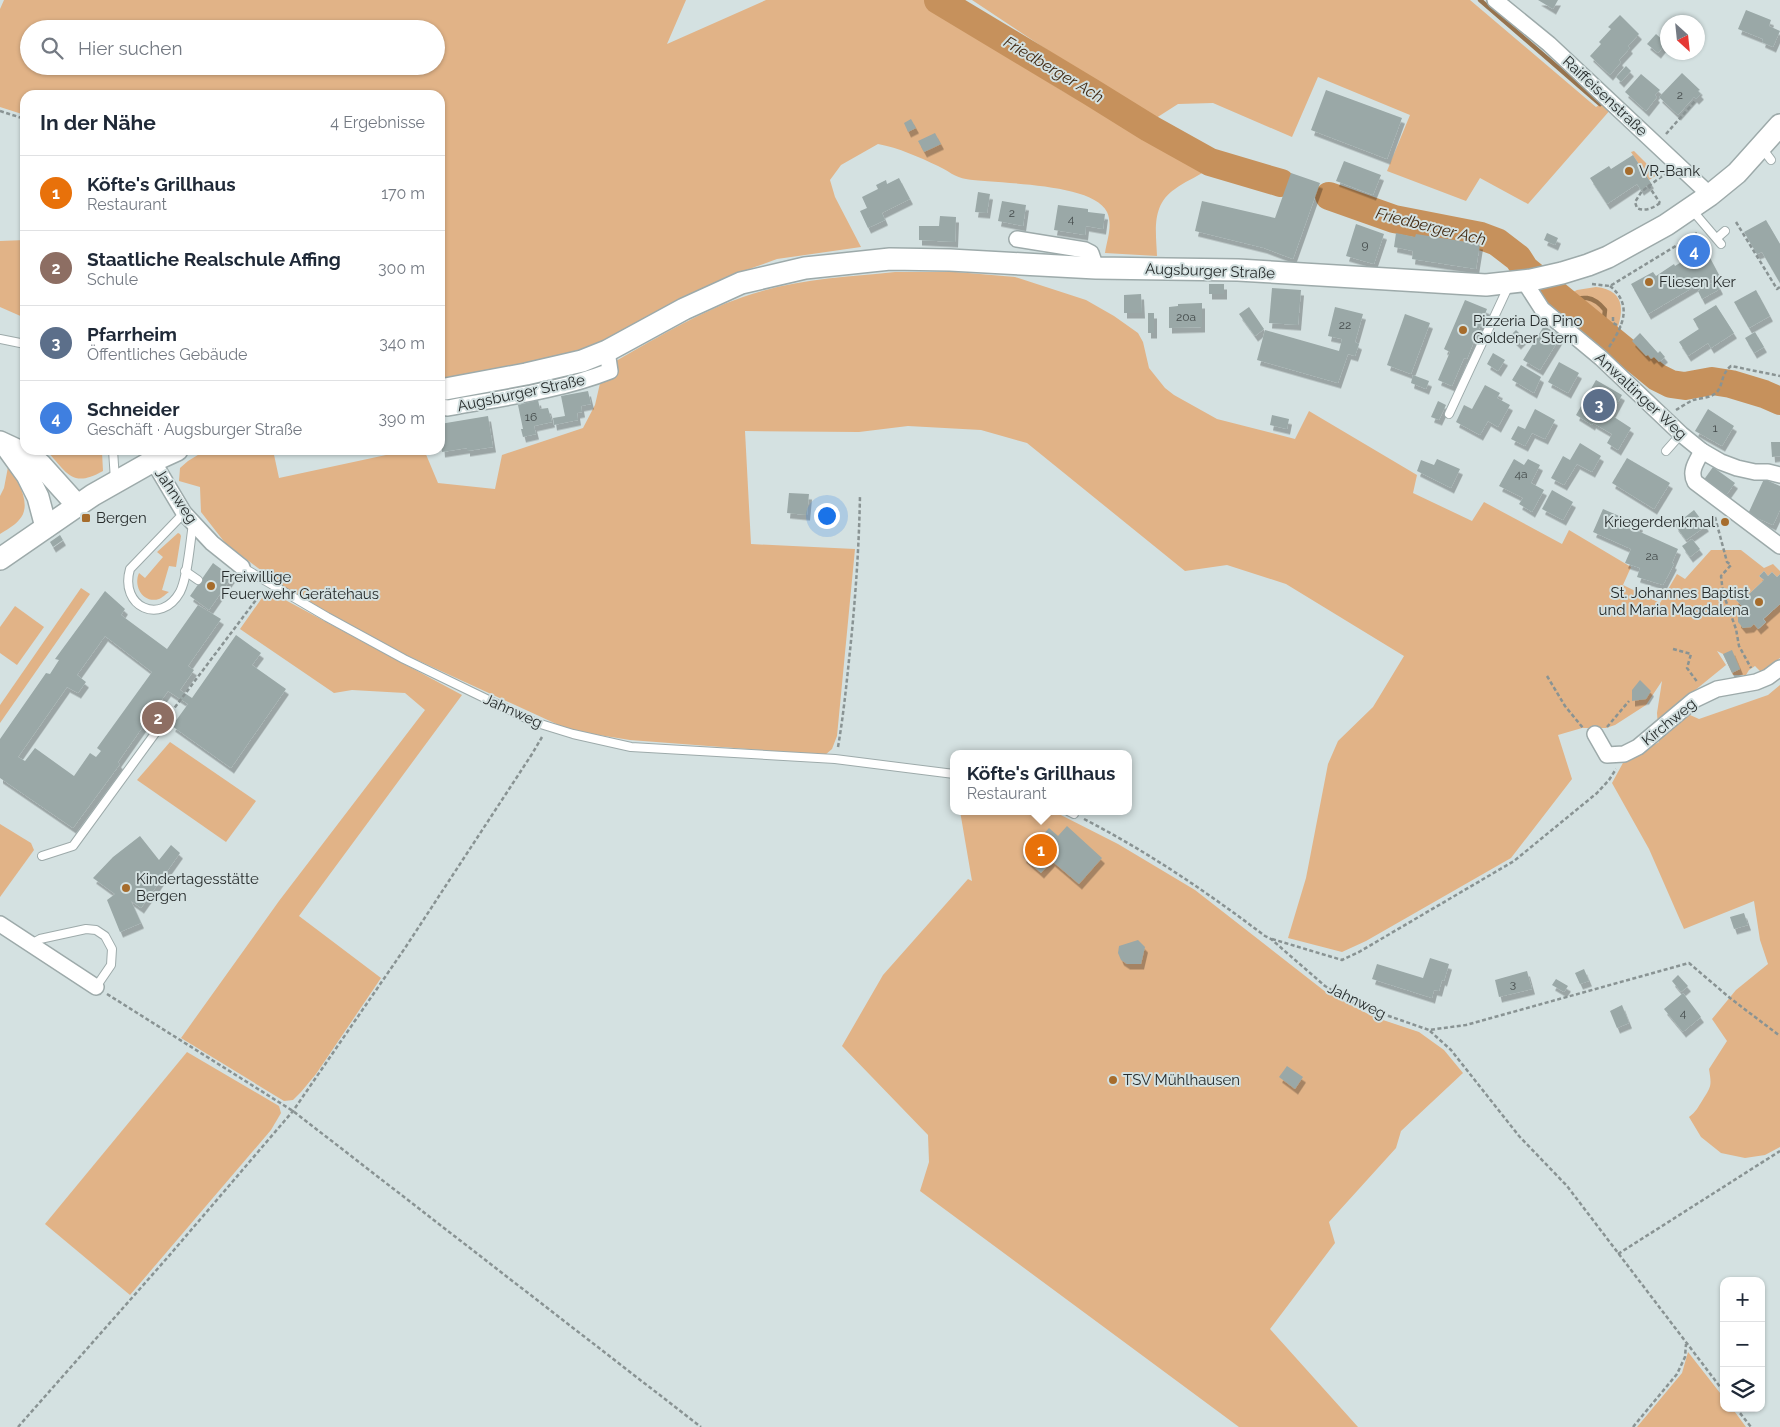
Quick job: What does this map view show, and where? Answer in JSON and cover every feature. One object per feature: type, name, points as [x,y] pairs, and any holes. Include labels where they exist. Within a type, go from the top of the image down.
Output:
[{"type":"main road","name":"Augsburger Straße","points":[[445,389],[563,367],[582,361],[608,351],[684,309],[734,286],[805,268],[890,259],[950,260],[1096,268],[1238,270],[1462,284],[1522,282],[1588,265],[1608,257],[1653,233],[1692,209],[1737,172],[1766,154],[1780,125]]},
{"type":"main road","points":[[2,443],[20,451]]},
{"type":"main road","points":[[2,443],[28,475],[38,497],[46,527]]},
{"type":"main road","points":[[28,455],[41,465],[76,505]]},
{"type":"main road","points":[[0,559],[76,505],[166,455]]},
{"type":"street","name":"Raiffeisenstraße","points":[[1495,0],[1549,44],[1710,195]]},
{"type":"street","points":[[1017,239],[1085,250],[1091,253],[1096,268]]},
{"type":"street","name":"Anwaltinger Weg","points":[[1522,282],[1542,309],[1601,358],[1681,434],[1702,451],[1721,462],[1737,468],[1780,475]]},
{"type":"street","name":"Augsburger Straße","points":[[445,408],[569,384],[600,375],[610,371],[608,351]]},
{"type":"street","points":[[1702,451],[1693,469],[1692,476],[1695,482],[1780,546]]},
{"type":"street","name":"Jahnweg","points":[[153,461],[189,518],[212,543],[242,567]]},
{"type":"street","name":"Kirchweg","points":[[1624,754],[1638,747],[1694,700],[1717,689],[1756,682],[1768,677],[1780,668]]},
{"type":"street","points":[[1595,734],[1606,755],[1624,754]]},
{"type":"street","points":[[0,924],[96,987]]},
{"type":"lane","points":[[1692,209],[1706,228],[1719,241],[1725,231]]},
{"type":"lane","points":[[1449,414],[1522,282]]},
{"type":"lane","points":[[0,339],[20,343]]},
{"type":"lane","points":[[1666,451],[1681,434]]},
{"type":"lane","points":[[113,455],[116,482]]},
{"type":"lane","points":[[189,518],[185,571],[179,594],[164,608],[155,611],[137,604],[127,587],[130,569],[189,518]]},
{"type":"lane","name":"Jahnweg","points":[[242,567],[327,617],[404,659],[534,722],[573,734],[630,747],[835,760],[950,774]]},
{"type":"lane","points":[[185,571],[198,580]]},
{"type":"lane","points":[[42,856],[74,846],[156,732]]},
{"type":"lane","points":[[31,944],[86,929],[96,930],[105,936],[112,949],[111,965],[96,987]]},
{"type":"path","points":[[1656,144],[1695,101]]},
{"type":"path","points":[[0,111],[20,117]]},
{"type":"path","points":[[1659,179],[1639,194],[1636,198],[1635,206],[1644,210],[1655,207],[1660,203]]},
{"type":"path","points":[[1649,186],[1663,207]]},
{"type":"path","points":[[1736,222],[1777,288],[1780,287]]},
{"type":"path","points":[[1609,346],[1621,327],[1624,311],[1618,292],[1610,286]]},
{"type":"path","points":[[1614,317],[1613,323],[1621,327]]},
{"type":"path","points":[[1665,419],[1672,412],[1690,402],[1712,396],[1718,391],[1725,371],[1732,366],[1780,376]]},
{"type":"path","points":[[835,760],[842,724],[852,640],[859,546],[860,495]]},
{"type":"path","points":[[1716,520],[1727,562],[1731,565],[1721,576],[1723,593],[1736,629],[1739,646],[1754,674],[1756,682]]},
{"type":"path","points":[[156,732],[269,582]]},
{"type":"path","points":[[1673,649],[1691,654],[1687,668],[1698,682],[1705,685]]},
{"type":"path","points":[[1547,676],[1565,706],[1582,728],[1595,734],[1606,728],[1629,701]]},
{"type":"path","points":[[18,1427],[293,1111],[405,948],[532,754],[547,726]]},
{"type":"path","points":[[1271,939],[1342,960],[1376,943],[1514,861],[1597,793],[1609,780],[1624,754]]},
{"type":"path","name":"Jahnweg","points":[[1077,815],[1183,876],[1271,939],[1325,986],[1357,1005],[1429,1030],[1466,1025],[1689,963],[1730,998],[1780,1036]]},
{"type":"path","points":[[96,987],[293,1111],[701,1427]]},
{"type":"path","points":[[1429,1030],[1451,1050],[1519,1136],[1567,1186],[1720,1387]]},
{"type":"path","points":[[1618,1254],[1780,1151]]},
{"type":"path","points":[[1633,1427],[1677,1374],[1685,1358],[1686,1343]]},
{"type":"path","points":[[1739,1412],[1751,1427]]},
{"type":"shaded area","points":[[4,0],[686,0],[667,44],[766,0],[925,0],[955,22],[1061,90],[1205,171],[1175,189],[1167,195],[1162,203],[1158,211],[1156,228],[1157,256],[1105,253],[1110,222],[1107,212],[1098,202],[1083,195],[1042,186],[962,178],[916,156],[878,144],[841,165],[830,180],[835,197],[861,247],[777,259],[724,278],[603,343],[554,357],[489,371],[445,377],[445,90],[20,90],[20,113],[0,107],[0,9]]},
{"type":"shaded area","points":[[972,0],[1470,0],[1596,107],[1604,102],[1611,109],[1528,204],[1480,178],[1466,201],[1387,171],[1410,115],[1318,77],[1292,137],[1213,103],[1178,104],[1153,120]]},
{"type":"shaded area","points":[[1634,151],[1657,175],[1649,180],[1631,152]]},
{"type":"shaded area","points":[[20,240],[20,316],[0,307],[0,241]]},
{"type":"shaded area","points":[[895,272],[956,272],[1015,277],[1086,300],[1138,333],[1143,342],[1149,368],[1165,388],[1217,419],[1295,439],[1309,411],[1417,475],[1413,493],[1472,521],[1484,502],[1562,544],[1569,530],[1631,567],[1623,585],[1660,603],[1677,574],[1685,579],[1711,550],[1741,550],[1764,568],[1773,564],[1780,571],[1777,577],[1772,572],[1768,576],[1764,571],[1759,576],[1764,580],[1747,596],[1743,592],[1735,599],[1744,608],[1738,613],[1738,621],[1743,628],[1754,624],[1759,629],[1766,622],[1764,619],[1780,604],[1780,658],[1763,671],[1760,671],[1755,666],[1746,675],[1733,675],[1723,654],[1717,651],[1726,665],[1694,691],[1690,715],[1699,719],[1768,695],[1780,685],[1780,1147],[1765,1155],[1745,1158],[1721,1153],[1701,1137],[1689,1117],[1697,1109],[1709,1089],[1709,1069],[1727,1041],[1712,1019],[1736,990],[1768,964],[1760,940],[1754,901],[1684,929],[1649,849],[1612,783],[1624,761],[1659,742],[1657,713],[1662,681],[1646,705],[1615,725],[1606,728],[1582,728],[1558,735],[1572,779],[1511,858],[1366,941],[1342,952],[1288,938],[1306,878],[1328,764],[1338,741],[1373,707],[1404,656],[1286,584],[1227,565],[1185,571],[1027,443],[981,430],[908,426],[859,432],[745,431],[751,544],[855,549],[837,736],[832,749],[825,755],[630,740],[580,732],[563,727],[380,643],[278,583],[226,544],[201,512],[200,487],[179,481],[180,468],[198,455],[274,455],[279,478],[386,455],[426,455],[438,483],[495,489],[502,455],[583,428],[595,405],[601,379],[618,371],[616,361],[699,315],[734,300],[769,289],[823,279]]},
{"type":"shaded area","points":[[1596,287],[1614,293],[1621,305],[1617,330],[1613,338],[1562,298],[1577,290]]},
{"type":"shaded area","points":[[51,455],[102,455],[103,471],[92,476],[76,478],[70,476]]},
{"type":"shaded area","points":[[8,467],[20,485],[25,508],[19,520],[0,534],[0,496],[4,488]]},
{"type":"shaded area","points":[[178,533],[181,536],[176,567],[169,566],[162,590],[169,592],[159,599],[148,599],[138,588],[137,578],[139,573],[145,578],[163,557],[157,552]]},
{"type":"shaded area","points":[[81,588],[90,594],[0,723],[0,705]]},
{"type":"shaded area","points":[[270,593],[462,695],[299,916],[381,978],[316,1074],[293,1100],[284,1101],[181,1038],[279,901],[425,710],[405,693],[352,690],[334,693],[240,629],[264,595]]},
{"type":"shaded area","points":[[15,606],[44,627],[17,665],[0,653],[0,627]]},
{"type":"shaded area","points":[[170,742],[256,801],[226,842],[137,780]]},
{"type":"shaded area","name":"TSV Mühlhausen","points":[[961,815],[1061,815],[1118,844],[1195,890],[1327,993],[1374,1017],[1419,1032],[1444,1050],[1463,1073],[1401,1131],[1396,1148],[1329,1222],[1335,1243],[1270,1329],[1358,1427],[1239,1427],[920,1191],[929,1162],[928,1135],[842,1046],[883,975],[968,879],[972,881]]},
{"type":"shaded area","points":[[0,824],[31,843],[34,850],[0,897]]},
{"type":"shaded area","points":[[187,1052],[279,1106],[281,1113],[271,1130],[130,1295],[45,1224]]},
{"type":"shaded area","points":[[1688,1352],[1720,1393],[1720,1412],[1735,1412],[1746,1427],[1637,1427],[1682,1373]]},
{"type":"building","points":[[1538,0],[1558,0],[1553,9]]},
{"type":"building","points":[[1746,10],[1771,20],[1769,26],[1780,31],[1773,47],[1762,42],[1763,39],[1738,29]]},
{"type":"building","points":[[1620,15],[1639,34],[1628,46],[1630,48],[1619,60],[1621,62],[1610,75],[1590,56],[1611,29],[1608,27]]},
{"type":"building","points":[[1656,34],[1660,38],[1660,50],[1658,53],[1647,44]]},
{"type":"building","points":[[1626,66],[1631,71],[1621,82],[1616,77]]},
{"type":"building","points":[[1682,73],[1700,90],[1698,91],[1701,94],[1696,99],[1694,97],[1678,115],[1659,97]]},
{"type":"building","points":[[1641,74],[1660,90],[1646,111],[1625,92]]},
{"type":"building","points":[[1326,90],[1402,118],[1387,159],[1311,130]]},
{"type":"building","points":[[911,119],[916,128],[908,132],[904,123]]},
{"type":"building","points":[[935,133],[941,144],[924,152],[918,141]]},
{"type":"building","points":[[1633,155],[1651,183],[1641,190],[1637,184],[1607,204],[1590,178],[1609,166],[1611,169]]},
{"type":"building","points":[[1344,161],[1381,175],[1373,195],[1336,181]]},
{"type":"building","points":[[1291,173],[1320,183],[1293,259],[1264,248],[1195,231],[1202,201],[1275,218]]},
{"type":"building","points":[[899,178],[910,199],[882,213],[885,220],[868,228],[860,211],[867,208],[862,197],[878,189],[876,185],[886,180],[887,184]]},
{"type":"building","points":[[978,192],[990,194],[987,213],[975,212]]},
{"type":"building","points":[[1002,201],[1026,205],[1023,226],[998,221]]},
{"type":"building","points":[[1058,205],[1088,209],[1088,212],[1105,214],[1103,229],[1086,226],[1085,235],[1054,230]]},
{"type":"building","points":[[940,216],[956,217],[955,242],[919,240],[919,226],[939,226]]},
{"type":"building","points":[[1766,220],[1780,244],[1780,283],[1762,252],[1757,254],[1744,232]]},
{"type":"building","points":[[1356,224],[1384,234],[1374,264],[1346,256]]},
{"type":"building","points":[[1396,233],[1415,237],[1416,234],[1480,244],[1476,269],[1412,259],[1413,251],[1394,247]]},
{"type":"building","points":[[1547,233],[1558,238],[1555,245],[1544,240]]},
{"type":"building","points":[[1702,243],[1719,275],[1702,284],[1705,287],[1716,281],[1720,289],[1702,299],[1697,285],[1648,314],[1631,284],[1653,272],[1656,276],[1674,264],[1675,266],[1683,261],[1680,256]]},
{"type":"building","points":[[1209,284],[1224,284],[1224,294],[1209,294]]},
{"type":"building","points":[[1272,288],[1301,290],[1298,325],[1269,323]]},
{"type":"building","points":[[1756,290],[1770,316],[1749,328],[1734,302]]},
{"type":"building","points":[[1141,294],[1142,313],[1124,313],[1124,295]]},
{"type":"building","points":[[1465,300],[1487,309],[1467,359],[1464,358],[1452,386],[1438,380],[1450,352],[1444,349]]},
{"type":"building","points":[[1202,303],[1202,327],[1169,328],[1169,307],[1178,306],[1178,304]]},
{"type":"building","points":[[1716,305],[1734,333],[1711,348],[1708,343],[1688,356],[1679,342],[1699,329],[1693,319]]},
{"type":"building","points":[[1249,307],[1264,329],[1255,336],[1239,314]]},
{"type":"building","points":[[1335,307],[1363,314],[1355,342],[1359,344],[1355,356],[1348,354],[1338,383],[1257,360],[1265,330],[1339,351],[1342,339],[1328,336]]},
{"type":"building","points":[[1148,313],[1154,313],[1154,333],[1148,333]]},
{"type":"building","points":[[1405,314],[1430,323],[1411,374],[1387,365]]},
{"type":"building","points":[[1544,326],[1561,336],[1540,370],[1523,360]]},
{"type":"building","points":[[1516,330],[1524,338],[1518,344],[1510,336]]},
{"type":"building","points":[[1755,332],[1764,347],[1754,353],[1745,338]]},
{"type":"building","points":[[1640,333],[1658,353],[1660,351],[1665,357],[1659,362],[1654,357],[1651,359],[1648,355],[1646,356],[1632,341]]},
{"type":"building","points":[[1493,353],[1505,360],[1498,371],[1487,364]]},
{"type":"building","points":[[1559,362],[1579,373],[1568,393],[1548,382]]},
{"type":"building","points":[[1521,365],[1541,377],[1534,393],[1512,380]]},
{"type":"building","points":[[1413,375],[1429,381],[1426,389],[1411,383]]},
{"type":"building","points":[[1596,380],[1622,395],[1611,415],[1631,428],[1618,450],[1607,443],[1612,434],[1576,415]]},
{"type":"building","points":[[1485,385],[1500,393],[1497,398],[1510,405],[1498,427],[1488,421],[1480,435],[1456,422],[1464,405],[1472,409]]},
{"type":"building","points":[[588,391],[591,404],[581,406],[582,412],[577,413],[578,420],[554,425],[553,418],[565,416],[561,396]]},
{"type":"building","points":[[538,400],[540,409],[548,408],[552,422],[534,426],[536,434],[523,437],[518,405]]},
{"type":"building","points":[[1438,401],[1446,405],[1439,420],[1431,417]]},
{"type":"building","points":[[1535,409],[1555,420],[1545,439],[1532,433],[1525,446],[1511,439],[1518,426],[1525,429]]},
{"type":"building","points":[[1708,409],[1734,426],[1722,446],[1695,431]]},
{"type":"building","points":[[1272,415],[1289,419],[1287,429],[1270,425]]},
{"type":"building","points":[[488,416],[493,447],[467,451],[467,448],[445,452],[445,423]]},
{"type":"building","points":[[1771,442],[1780,442],[1780,456],[1772,457]]},
{"type":"building","points":[[1580,443],[1601,456],[1592,472],[1577,464],[1564,485],[1551,478],[1563,456],[1570,460]]},
{"type":"building","points":[[1627,458],[1670,483],[1654,509],[1612,483]]},
{"type":"building","points":[[1437,459],[1460,469],[1451,488],[1417,471],[1421,460],[1434,465]]},
{"type":"building","points":[[1514,459],[1524,465],[1528,459],[1540,465],[1531,483],[1544,490],[1532,512],[1519,504],[1523,498],[1499,486]]},
{"type":"building","points":[[1713,467],[1735,483],[1725,497],[1703,481]]},
{"type":"building","points":[[1764,479],[1780,486],[1780,510],[1773,525],[1748,514]]},
{"type":"building","points":[[1552,490],[1573,502],[1563,520],[1542,509]]},
{"type":"building","points":[[789,493],[809,494],[807,515],[787,513]]},
{"type":"building","points":[[1603,509],[1640,525],[1638,531],[1678,549],[1672,563],[1674,564],[1663,585],[1637,577],[1640,568],[1625,563],[1631,549],[1593,532]]},
{"type":"building","points":[[1694,510],[1706,526],[1686,540],[1675,525]]},
{"type":"building","points":[[60,535],[63,540],[53,547],[50,542]]},
{"type":"building","points":[[1692,539],[1700,549],[1690,557],[1682,546]]},
{"type":"building","name":"Freiwillige Feuerwehr Gerätehaus","points":[[213,563],[232,577],[209,610],[190,596]]},
{"type":"building","name":"St. Johannes Baptist und Maria Magdalena","points":[[1764,571],[1768,576],[1772,572],[1777,577],[1780,574],[1780,604],[1763,619],[1766,622],[1758,629],[1754,624],[1751,627],[1743,628],[1738,622],[1738,613],[1744,608],[1735,599],[1743,591],[1747,596],[1764,580],[1759,576]]},
{"type":"building","points":[[105,591],[125,609],[121,615],[167,649],[198,605],[221,619],[188,666],[194,670],[180,690],[192,698],[236,635],[261,653],[252,665],[286,689],[231,768],[172,726],[188,704],[168,691],[118,762],[120,764],[73,828],[0,778],[0,739],[46,673],[50,674],[59,660],[55,659]],"holes":[[[105,636],[152,672],[97,748],[101,751],[96,757],[90,753],[74,776],[35,748],[25,761],[18,757],[67,687],[78,693],[86,682],[77,675]]]},
{"type":"building","points":[[1732,650],[1740,669],[1732,673],[1723,654]]},
{"type":"building","points":[[1640,680],[1651,691],[1646,699],[1632,701],[1632,690]]},
{"type":"building","points":[[1067,826],[1102,858],[1079,884],[1052,861],[1041,873],[1023,857],[1049,828],[1058,836]]},
{"type":"building","points":[[140,836],[159,860],[171,845],[180,853],[141,908],[131,901],[141,923],[120,932],[107,900],[115,894],[93,878],[113,857]]},
{"type":"building","points":[[1744,913],[1748,925],[1734,929],[1730,917]]},
{"type":"building","points":[[1138,940],[1145,947],[1141,964],[1127,964],[1121,960],[1118,953],[1119,946]]},
{"type":"building","points":[[1430,958],[1449,964],[1439,991],[1434,990],[1432,998],[1372,979],[1377,964],[1423,978]]},
{"type":"building","points":[[1584,969],[1589,981],[1580,984],[1575,973]]},
{"type":"building","points":[[1527,971],[1532,989],[1499,997],[1495,980]]},
{"type":"building","points":[[1678,975],[1688,986],[1681,992],[1672,981]]},
{"type":"building","points":[[1556,979],[1568,986],[1564,992],[1552,985]]},
{"type":"building","points":[[1683,993],[1701,1017],[1683,1032],[1664,1009]]},
{"type":"building","points":[[1622,1005],[1629,1023],[1617,1028],[1610,1011]]},
{"type":"building","points":[[1287,1066],[1303,1077],[1295,1089],[1279,1077]]},
{"type":"waterway","name":"Friedberger Ach","points":[[938,0],[1149,128],[1210,162],[1281,183]]},
{"type":"waterway","points":[[1480,0],[1600,104]]},
{"type":"waterway","name":"Friedberger Ach","points":[[1329,196],[1394,219],[1481,236],[1497,242],[1518,258],[1525,269],[1657,377],[1671,384],[1685,386],[1712,381],[1731,384],[1780,401]]},
{"type":"waterway","points":[[1564,301],[1576,298],[1596,301],[1605,310],[1600,330]]},
{"type":"place","name":"VR-Bank","points":[[1629,171]]},
{"type":"place","name":"Schneider","points":[[1694,251]]},
{"type":"place","name":"Fliesen Ker","points":[[1649,282]]},
{"type":"place","name":"Pizzeria Da Pino Goldener Stern","points":[[1463,330]]},
{"type":"place","name":"Pfarrheim","points":[[1599,405]]},
{"type":"place","name":"Bergen","points":[[86,518]]},
{"type":"place","name":"Kriegerdenkmal","points":[[1725,522]]},
{"type":"place","name":"Freiwillige Feuerwehr Gerätehaus","points":[[211,586]]},
{"type":"place","name":"St. Johannes Baptist und Maria Magdalena","points":[[1759,602]]},
{"type":"place","name":"Staatliche Realschule Affing","points":[[158,718]]},
{"type":"place","name":"Köfte's Grillhaus","points":[[1041,850]]},
{"type":"place","name":"Kindertagesstätte Bergen","points":[[126,888]]},
{"type":"place","name":"TSV Mühlhausen","points":[[1113,1080]]}]
